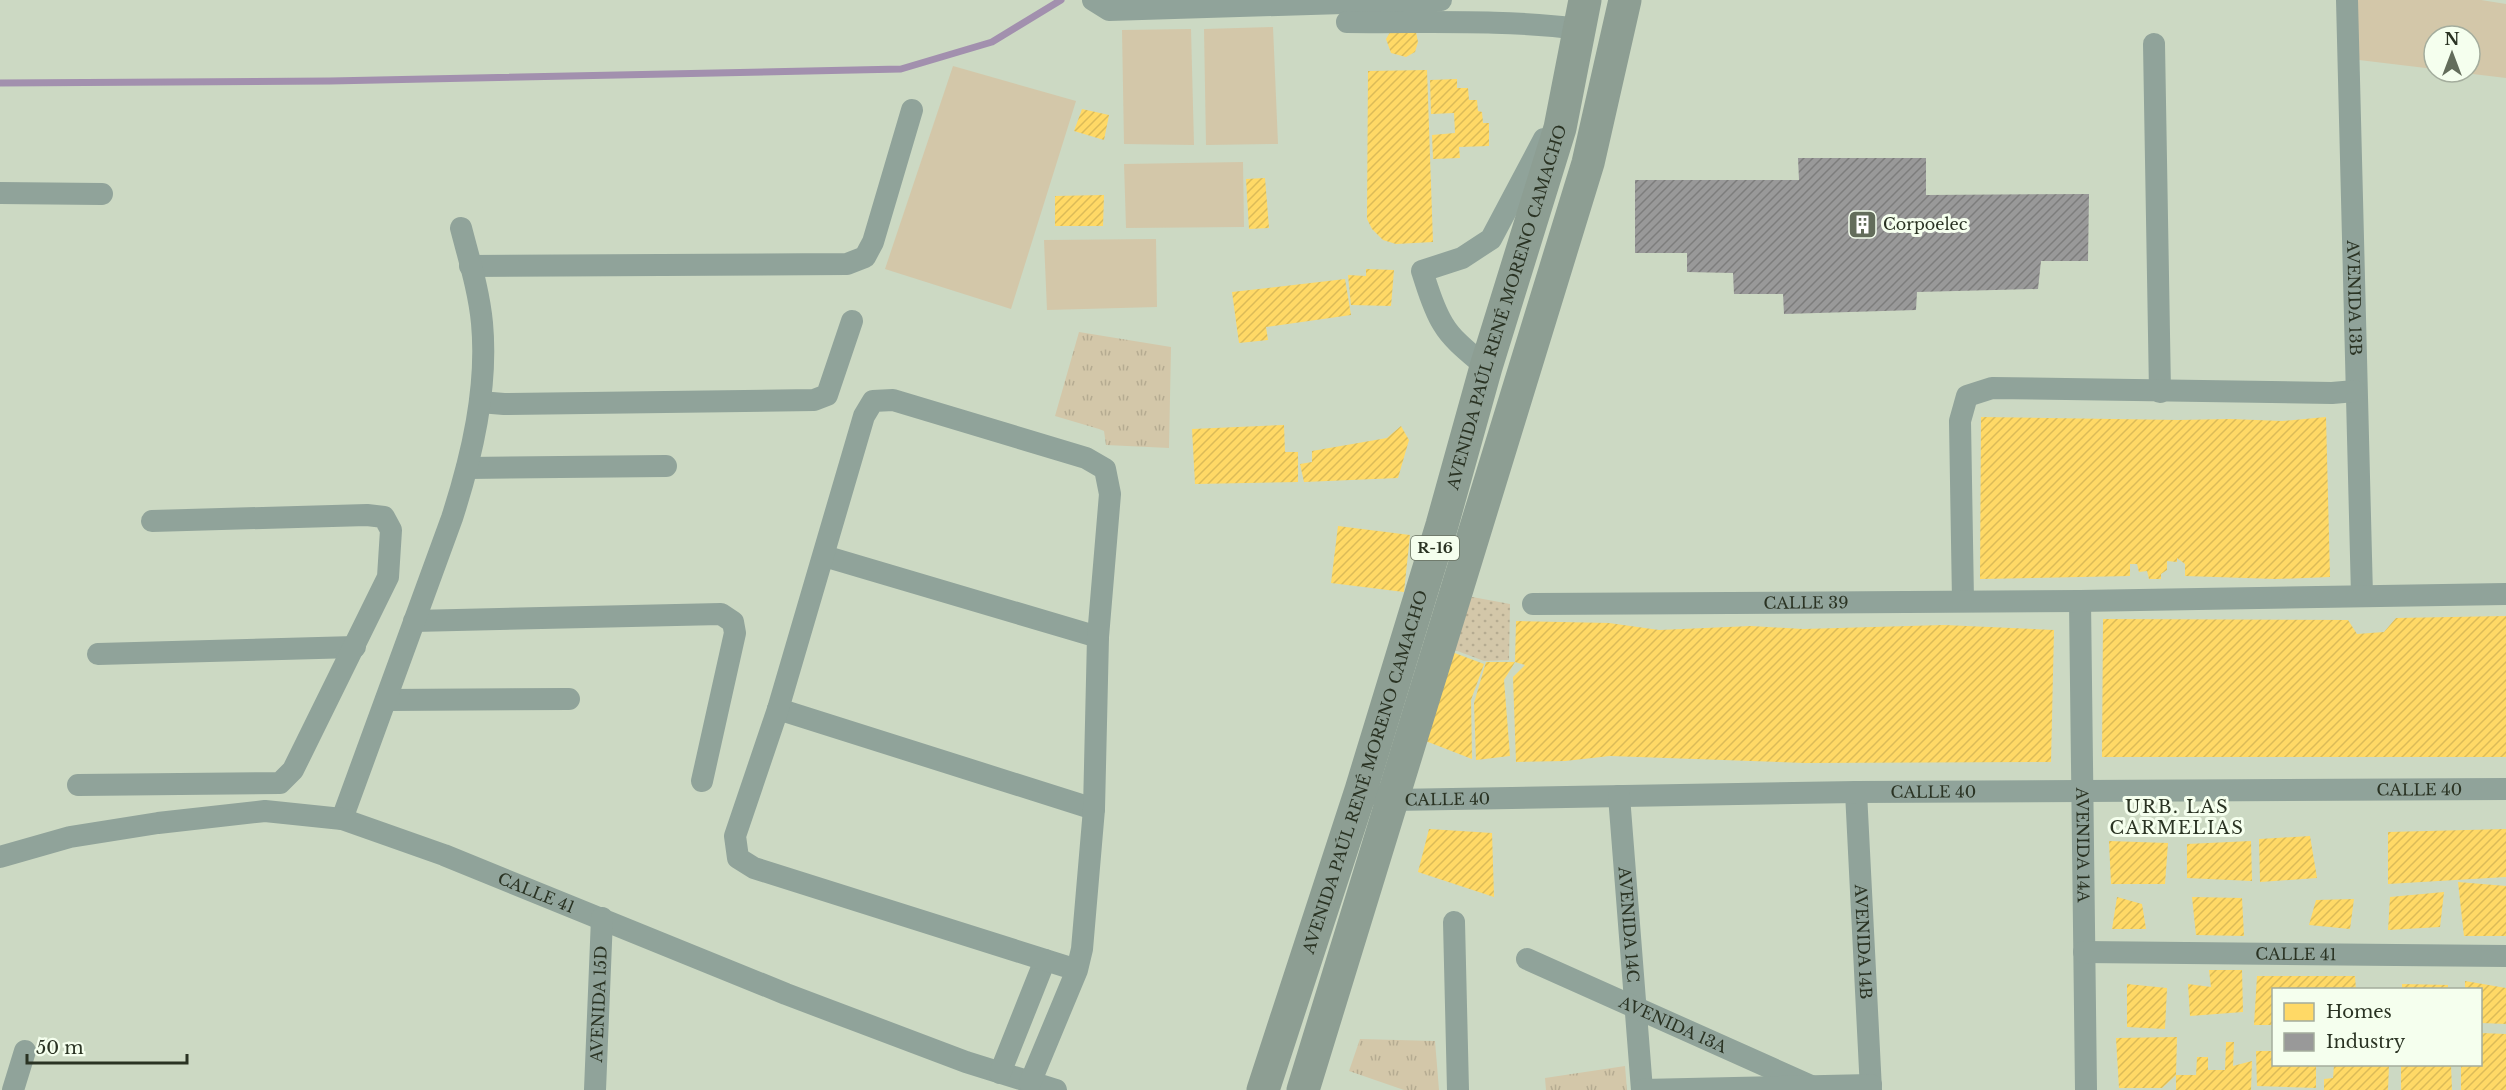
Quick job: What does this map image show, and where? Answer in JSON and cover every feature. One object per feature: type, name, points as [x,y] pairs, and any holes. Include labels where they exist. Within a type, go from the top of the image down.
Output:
[{"type":"main road","name":"R-16","points":[[1304,1090],[1588,163],[1625,0]]},
{"type":"main road","name":"AVENIDA PAÚL RENÉ MORENO CAMACHO","points":[[1263,1090],[1361,790],[1442,525],[1486,367],[1560,128],[1583,15]]},
{"type":"street","points":[[1093,0],[1109,10],[1441,0]]},
{"type":"street","name":"AVENIDA 13B","points":[[2347,0],[2355,391],[2362,596]]},
{"type":"street","points":[[1347,22],[1552,26],[1583,15]]},
{"type":"street","points":[[2154,44],[2160,392]]},
{"type":"street","points":[[1486,367],[1443,325],[1422,271],[1462,258],[1491,239],[1567,93]]},
{"type":"street","points":[[470,266],[847,264],[865,257],[873,242],[912,110]]},
{"type":"street","points":[[0,193],[102,194]]},
{"type":"street","points":[[342,819],[452,518],[467,468],[480,402],[483,365],[482,322],[461,228]]},
{"type":"street","points":[[480,402],[504,404],[814,400],[826,395],[852,321]]},
{"type":"street","points":[[1963,602],[1960,421],[1967,396],[1992,388],[2160,392],[2332,393],[2355,391]]},
{"type":"street","points":[[1030,1083],[1077,970],[1082,949],[1094,809],[1098,637],[1110,494],[1105,469],[1086,458],[893,400],[873,401],[864,416],[778,709],[735,836],[738,858],[754,868],[1077,970]]},
{"type":"street","points":[[467,468],[666,466]]},
{"type":"street","points":[[78,785],[280,783],[293,770],[388,577],[390,530],[384,517],[367,515],[152,521]]},
{"type":"street","points":[[824,556],[1098,637]]},
{"type":"street","points":[[388,577],[426,586]]},
{"type":"street","name":"CALLE 39","points":[[1533,604],[2080,601],[2506,594]]},
{"type":"street","name":"AVENIDA 14A","points":[[2080,601],[2086,1090]]},
{"type":"street","points":[[414,621],[721,614],[733,622],[735,633],[702,781]]},
{"type":"street","points":[[98,654],[355,647]]},
{"type":"street","points":[[386,700],[569,699]]},
{"type":"street","points":[[778,709],[1094,809]]},
{"type":"street","name":"CALLE 40","points":[[1361,790],[1393,800],[1856,792],[2506,789]]},
{"type":"street","name":"AVENIDA 14B","points":[[1856,792],[1871,1087]]},
{"type":"street","name":"AVENIDA 14C","points":[[1619,796],[1642,1090]]},
{"type":"street","name":"CALLE 41","points":[[0,857],[70,837],[158,823],[265,811],[342,819],[444,855],[786,994],[1000,1073],[1056,1090]]},
{"type":"street","name":"AVENIDA 15D","points":[[596,1090],[602,918]]},
{"type":"street","points":[[1454,922],[1458,1090]]},
{"type":"street","name":"CALLE 41","points":[[2084,952],[2506,956]]},
{"type":"street","name":"AVENIDA 13A","points":[[1527,959],[1820,1090]]},
{"type":"street","points":[[1000,1073],[1046,960]]},
{"type":"street","points":[[13,1090],[25,1051]]},
{"type":"street","points":[[1642,1090],[1871,1087]]},
{"type":"green space","points":[[2357,0],[2481,0],[2506,4],[2506,78],[2482,75],[2482,24],[2422,24],[2422,68],[2359,60]]},
{"type":"green space","points":[[1273,27],[1278,144],[1206,145],[1204,29]]},
{"type":"green space","points":[[1191,29],[1194,145],[1124,144],[1122,30]]},
{"type":"green space","points":[[953,66],[1076,101],[1011,309],[885,269]]},
{"type":"green space","points":[[1243,162],[1244,227],[1126,228],[1124,164]]},
{"type":"green space","points":[[1156,239],[1157,307],[1047,310],[1044,240]]},
{"type":"green space","points":[[1079,332],[1171,347],[1169,448],[1106,445],[1104,431],[1055,416]]},
{"type":"green space","points":[[1467,596],[1510,604],[1509,660],[1484,661],[1452,649]]},
{"type":"green space","points":[[1360,1039],[1435,1041],[1439,1090],[1404,1090],[1349,1071]]},
{"type":"green space","points":[[1625,1066],[1627,1090],[1546,1090],[1545,1078]]},
{"type":"building: Homes","points":[[1392,29],[1416,32],[1418,42],[1415,52],[1406,57],[1391,53],[1386,39]]},
{"type":"building: Homes","points":[[1427,70],[1433,242],[1396,244],[1383,240],[1372,229],[1367,219],[1368,71]]},
{"type":"building: Homes","points":[[1457,79],[1457,88],[1468,88],[1469,100],[1477,100],[1478,111],[1482,112],[1483,123],[1489,123],[1489,146],[1459,147],[1460,158],[1433,159],[1432,135],[1455,133],[1454,113],[1431,114],[1430,80]]},
{"type":"building: Homes","points":[[1082,109],[1109,115],[1104,140],[1074,131]]},
{"type":"building: Homes","points":[[1265,178],[1269,228],[1249,229],[1246,179]]},
{"type":"building: Homes","points":[[1104,195],[1103,226],[1055,226],[1055,196]]},
{"type":"building: Homes","points":[[1366,269],[1394,270],[1391,306],[1351,305],[1348,275],[1366,276]]},
{"type":"building: Homes","points":[[1345,279],[1351,315],[1266,327],[1268,340],[1239,343],[1232,292]]},
{"type":"building: Homes","points":[[1981,417],[2282,421],[2326,417],[2330,577],[2276,579],[2185,576],[2185,564],[2177,558],[2177,562],[2167,561],[2167,570],[2161,574],[2161,579],[2149,579],[2147,571],[2139,572],[2137,564],[2130,564],[2130,576],[1980,579]]},
{"type":"building: Homes","points":[[1284,425],[1285,452],[1298,452],[1298,482],[1195,484],[1192,429]]},
{"type":"building: Homes","points":[[1401,426],[1409,440],[1398,478],[1304,482],[1300,464],[1312,462],[1312,451],[1387,438]]},
{"type":"building: Homes","points":[[1338,526],[1410,535],[1404,592],[1331,583]]},
{"type":"building: Homes","points":[[2506,616],[2506,757],[2102,757],[2103,619],[2348,620],[2357,634],[2384,632],[2396,618]]},
{"type":"building: Homes","points":[[1516,621],[1609,623],[1659,630],[1751,626],[1803,629],[1944,625],[2054,630],[2051,762],[1805,763],[1610,756],[1565,761],[1516,762],[1513,677],[1525,665],[1515,662]]},
{"type":"building: Homes","points":[[1452,652],[1484,664],[1471,700],[1472,759],[1423,740]]},
{"type":"building: Homes","points":[[1486,662],[1515,662],[1504,680],[1510,756],[1476,760],[1474,703]]},
{"type":"building: Homes","points":[[1429,829],[1492,833],[1494,897],[1418,872]]},
{"type":"building: Homes","points":[[2506,829],[2506,877],[2388,884],[2388,832]]},
{"type":"building: Homes","points":[[2310,836],[2317,878],[2260,882],[2259,839]]},
{"type":"building: Homes","points":[[2109,841],[2168,843],[2165,884],[2111,884]]},
{"type":"building: Homes","points":[[2251,841],[2252,881],[2187,878],[2187,844]]},
{"type":"building: Homes","points":[[2458,882],[2506,886],[2506,936],[2464,936]]},
{"type":"building: Homes","points":[[2444,892],[2440,927],[2388,930],[2390,897]]},
{"type":"building: Homes","points":[[2117,897],[2142,904],[2146,929],[2112,929]]},
{"type":"building: Homes","points":[[2192,897],[2242,898],[2244,936],[2196,935]]},
{"type":"building: Homes","points":[[2354,899],[2350,929],[2309,925],[2316,900]]},
{"type":"building: Homes","points":[[2209,970],[2242,970],[2243,1012],[2190,1016],[2188,984],[2211,987]]},
{"type":"building: Homes","points":[[2257,976],[2355,976],[2356,988],[2272,988],[2272,1025],[2254,1025]]},
{"type":"building: Homes","points":[[2465,981],[2506,988],[2506,1024],[2482,1023],[2482,988],[2465,988]]},
{"type":"building: Homes","points":[[2127,984],[2167,988],[2165,1029],[2127,1027]]},
{"type":"building: Homes","points":[[2402,984],[2448,985],[2448,988],[2402,988]]},
{"type":"building: Homes","points":[[2482,1033],[2506,1034],[2506,1090],[2461,1090],[2461,1066],[2482,1066]]},
{"type":"building: Homes","points":[[2177,1037],[2176,1075],[2162,1088],[2119,1088],[2116,1038]]},
{"type":"building: Homes","points":[[2226,1042],[2234,1042],[2233,1066],[2252,1061],[2251,1090],[2176,1090],[2176,1075],[2196,1075],[2197,1057],[2208,1057],[2208,1070],[2225,1070]]},
{"type":"building: Homes","points":[[2256,1051],[2272,1051],[2272,1066],[2316,1066],[2316,1088],[2257,1086]]},
{"type":"building: Homes","points":[[2334,1066],[2389,1066],[2388,1090],[2324,1090],[2324,1079],[2333,1078]]},
{"type":"building: Homes","points":[[2401,1066],[2451,1066],[2452,1090],[2401,1090]]},
{"type":"building: Industry","name":"Corpoelec","points":[[1798,158],[1926,158],[1926,195],[2089,194],[2088,261],[2041,261],[2038,289],[1917,292],[1916,310],[1784,314],[1783,294],[1734,294],[1733,273],[1687,272],[1687,253],[1635,253],[1635,180],[1799,180]]},
{"type":"waterway","points":[[0,83],[330,81],[901,69],[992,42],[1061,0]]},
{"type":"place","name":"Corpoelec","points":[[1862,224]]},
{"type":"district","name":"URB. LAS CARMELIAS","points":[[2177,817]]}]
